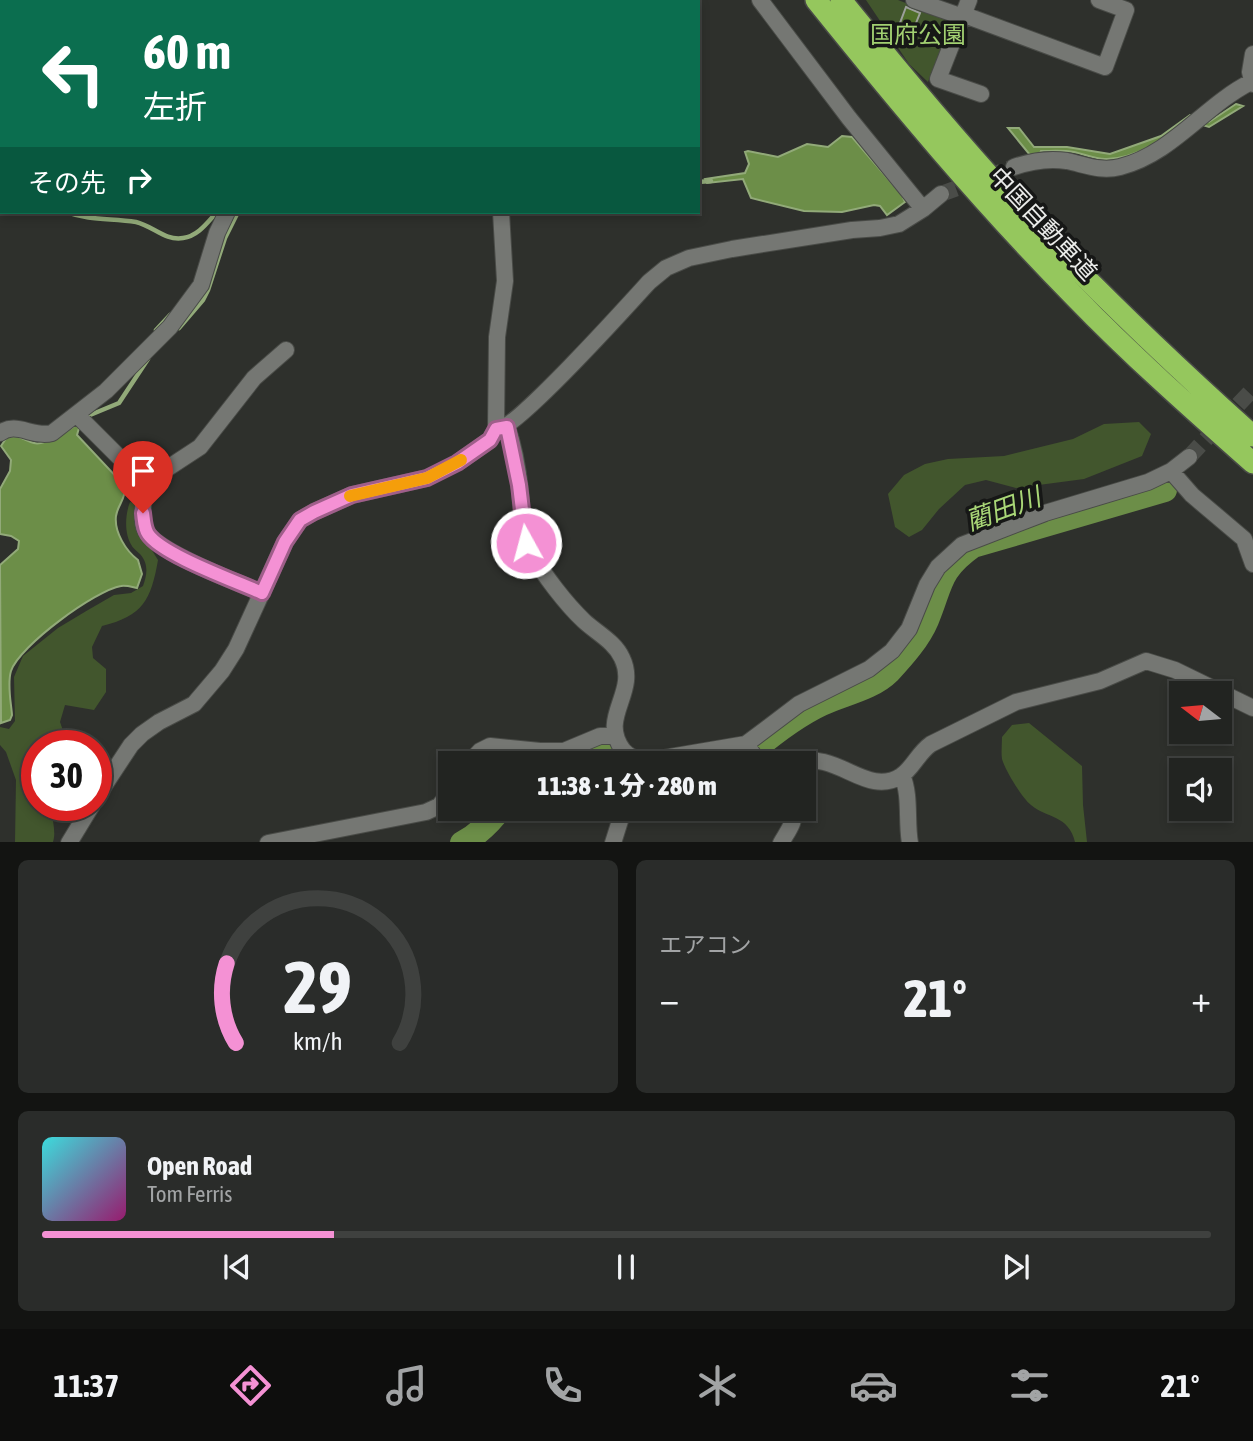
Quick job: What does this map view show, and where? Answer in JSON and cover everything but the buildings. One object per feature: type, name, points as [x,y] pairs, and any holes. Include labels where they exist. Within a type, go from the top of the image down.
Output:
[{"type":"highway","name":"中国自動車道","points":[[816,0],[897,100],[1006,226],[1137,358],[1253,463]]},
{"type":"highway","name":"中国自動車道","points":[[841,0],[1024,214],[1098,290],[1253,436]]},
{"type":"street","points":[[760,0],[849,118],[923,209]]},
{"type":"street","points":[[914,0],[970,17],[1105,67],[1126,10],[1099,0]]},
{"type":"street","points":[[970,0],[938,79],[981,94]]},
{"type":"street","points":[[1014,167],[1042,160],[1066,161],[1106,170],[1121,167],[1157,151],[1252,83],[1250,72],[1253,54]]},
{"type":"street","points":[[112,774],[142,734],[203,696],[236,649],[285,542],[300,520],[352,495],[427,478],[457,463],[490,440],[666,268],[688,258],[732,249],[899,224],[941,194]]},
{"type":"street","points":[[0,433],[14,427],[43,435],[52,433],[116,382],[170,327],[193,298],[226,214]]},
{"type":"street","points":[[501,214],[505,281],[497,337],[502,428],[519,485],[526,543],[531,554],[571,608],[614,646],[622,658],[627,674],[614,724],[614,736],[624,751]]},
{"type":"street","points":[[145,483],[200,447],[254,378],[286,350]]},
{"type":"street","points":[[77,415],[145,483],[143,513],[149,537],[167,551],[262,593]]},
{"type":"street","points":[[755,751],[799,704],[818,692],[859,676],[892,651],[909,629],[938,567],[962,545],[1045,513],[1148,482],[1171,471],[1189,457]]},
{"type":"street","points":[[1171,471],[1192,495],[1244,539],[1253,564]]},
{"type":"street","points":[[816,759],[828,761],[876,782],[889,781],[902,775],[931,744],[1016,702],[1100,681],[1146,661],[1175,670],[1253,707]]},
{"type":"street","points":[[564,751],[600,736],[614,736]]},
{"type":"street","points":[[480,751],[490,746],[540,751]]},
{"type":"street","points":[[902,775],[906,784],[906,825],[910,842]]},
{"type":"street","points":[[268,842],[426,812],[438,806]]},
{"type":"street","points":[[69,842],[82,821]]},
{"type":"street","points":[[613,842],[620,821]]},
{"type":"street","points":[[781,842],[793,821]]},
{"type":"green space","name":"国府公園","points":[[866,0],[898,0],[952,21],[928,82],[909,64]]},
{"type":"green space","points":[[1139,422],[1151,434],[1142,456],[1084,479],[1016,488],[986,480],[965,485],[939,509],[922,530],[909,537],[895,527],[888,494],[904,475],[925,464],[948,459],[1004,456],[1073,439],[1104,424]]},
{"type":"green space","points":[[130,502],[135,503],[138,528],[158,560],[152,586],[143,604],[136,611],[102,626],[92,647],[93,658],[106,669],[106,692],[94,710],[65,705],[60,722],[63,730],[21,730],[21,821],[53,821],[54,833],[53,842],[15,842],[16,780],[6,752],[0,745],[0,727],[9,729],[15,721],[14,677],[23,656],[58,628],[114,595],[131,593],[143,586],[146,566],[129,541],[127,513]]},
{"type":"green space","points":[[1029,723],[1082,766],[1087,842],[1075,842],[1068,827],[1031,805],[1007,770],[1002,759],[1002,737],[1012,725]]},
{"type":"shaded area","points":[[1236,104],[1243,106],[1209,127],[1189,121],[1150,147],[1116,158],[1101,159],[1062,151],[1041,151],[1039,155],[1030,155],[1008,128],[1019,128],[1034,147],[1067,147],[1110,154],[1161,136],[1190,115],[1209,122]]},
{"type":"shaded area","points":[[842,136],[852,137],[905,202],[887,215],[880,206],[874,205],[842,212],[804,211],[751,198],[743,179],[707,183],[705,179],[745,173],[749,164],[745,152],[748,151],[778,157],[807,144],[828,147]]},
{"type":"shaded area","points":[[76,425],[79,428],[77,435],[123,484],[124,497],[116,516],[117,528],[125,546],[138,560],[142,574],[137,588],[121,586],[94,597],[28,648],[11,671],[9,687],[12,715],[10,720],[1,723],[0,565],[18,549],[19,541],[0,534],[0,489],[10,471],[11,460],[1,446],[7,437],[11,436],[34,443],[44,442]]},
{"type":"waterway","points":[[700,182],[711,181]]},
{"type":"waterway","points":[[72,214],[136,222],[177,238],[198,232],[215,214]]},
{"type":"waterway","points":[[179,328],[203,300],[225,238],[237,214]]},
{"type":"waterway","points":[[156,330],[170,315]]},
{"type":"waterway","points":[[86,419],[119,403],[148,359]]},
{"type":"waterway","name":"藺田川","points":[[753,751],[800,716],[822,704],[866,687],[889,672],[920,634],[947,571],[973,546],[1165,490]]},
{"type":"waterway","name":"藺田川","points":[[464,842],[491,821]]},
{"type":"tunnel","points":[[941,194],[1014,167]]},
{"type":"tunnel","points":[[1189,457],[1253,389]]},
{"type":"slow traffic","points":[[350,496],[427,478],[461,460]]},
{"type":"route","points":[[143,513],[149,537],[167,551],[262,593],[285,542],[300,520],[352,495],[427,478],[457,463],[490,440],[496,429],[507,427],[519,485],[526,543]]}]
